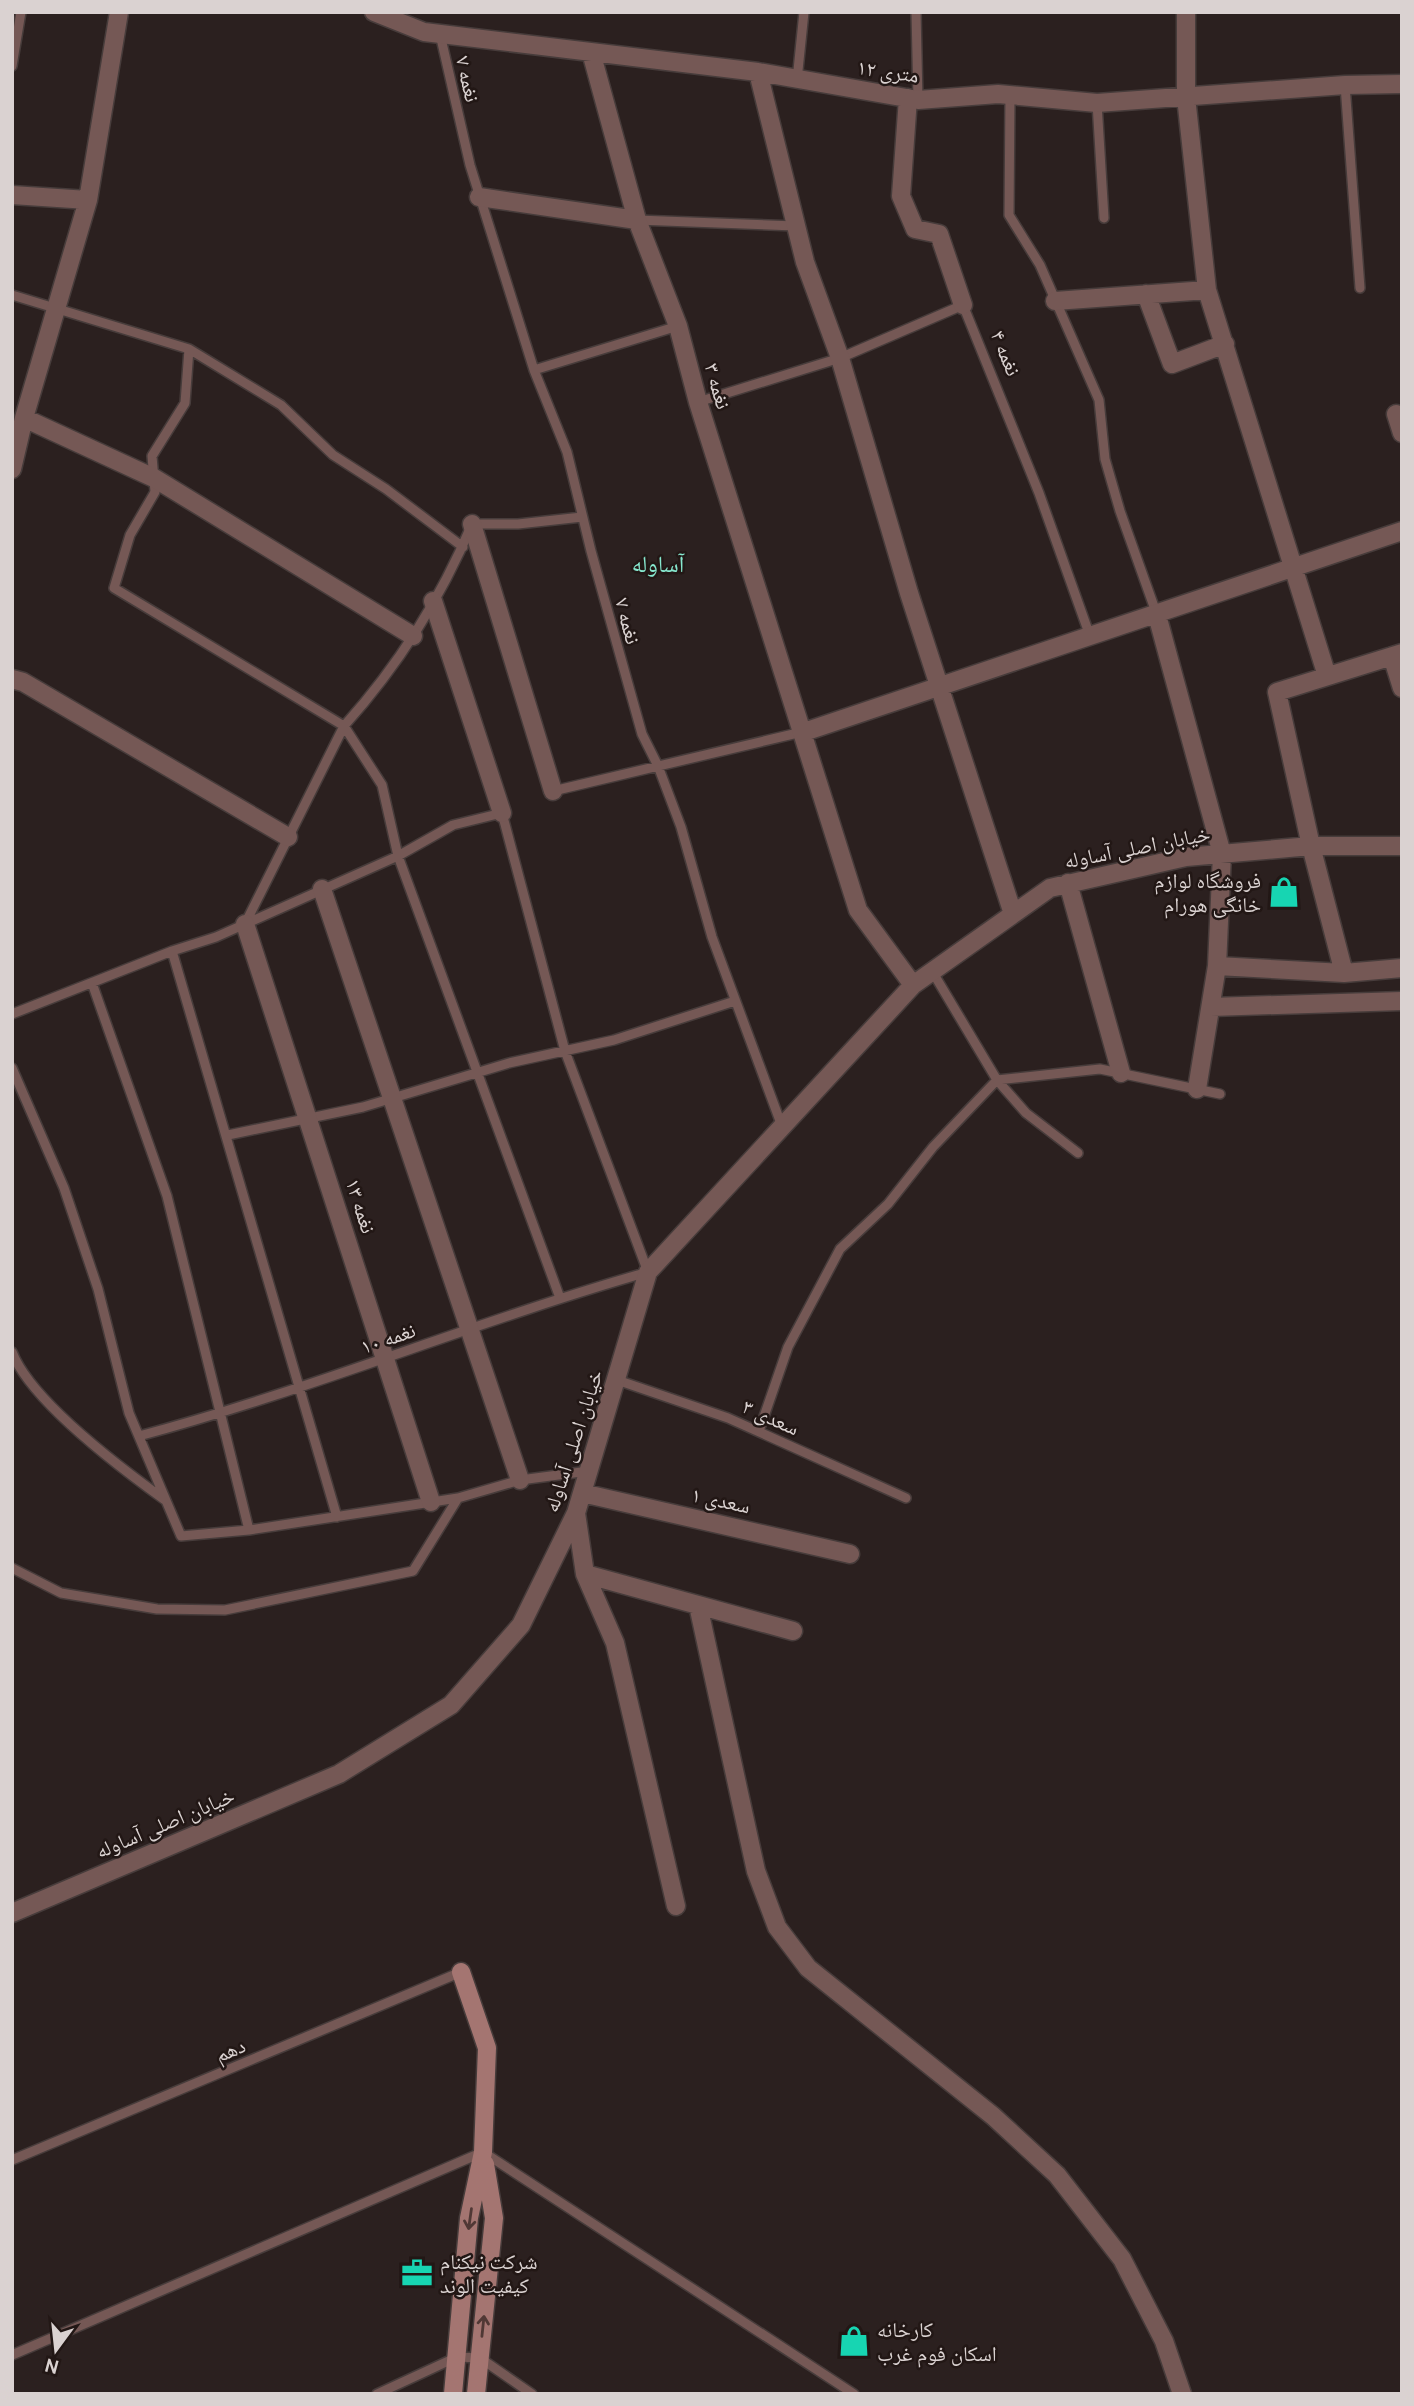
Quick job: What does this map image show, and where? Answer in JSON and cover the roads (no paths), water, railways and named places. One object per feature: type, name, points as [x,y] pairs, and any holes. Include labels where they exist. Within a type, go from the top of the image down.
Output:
[{"type":"street","points":[[12,469],[24,418],[89,200],[119,12]]},
{"type":"street","name":"۱۲ متری","points":[[373,12],[425,32],[758,72],[913,99],[1010,95],[1097,103],[1345,85],[1402,84]]},
{"type":"street","points":[[1186,12],[1186,97],[1208,290],[1327,676]]},
{"type":"street","name":"نغمه ۳","points":[[591,52],[637,220],[678,326],[698,402],[804,732]]},
{"type":"street","points":[[758,72],[805,262],[839,358],[909,593],[1013,914]]},
{"type":"street","name":"نغمه ۴","points":[[913,99],[901,196],[915,229],[939,234],[963,305]]},
{"type":"street","points":[[12,195],[89,200]]},
{"type":"street","points":[[479,197],[637,220]]},
{"type":"street","points":[[1055,301],[1208,290]]},
{"type":"street","points":[[1146,295],[1172,364],[1225,344]]},
{"type":"street","points":[[1396,414],[1402,433]]},
{"type":"street","points":[[24,418],[153,478],[413,636]]},
{"type":"street","points":[[472,524],[553,791]]},
{"type":"street","points":[[913,985],[858,910],[804,732],[1402,531]]},
{"type":"street","points":[[433,601],[502,813]]},
{"type":"street","points":[[1157,615],[1222,854],[1217,966],[1197,1089]]},
{"type":"street","points":[[1344,973],[1311,846],[1277,692],[1397,654],[1402,688]]},
{"type":"street","points":[[12,679],[23,682],[288,837]]},
{"type":"street","name":"خیابان اصلی آساوله","points":[[12,1913],[339,1774],[451,1705],[521,1625],[576,1513],[648,1272],[783,1129],[913,985],[1050,888],[1186,857],[1311,846],[1402,846]]},
{"type":"street","points":[[1068,883],[1121,1073]]},
{"type":"street","points":[[322,889],[520,1480]]},
{"type":"street","name":"نغمه ۱۳","points":[[245,924],[387,1357],[431,1502]]},
{"type":"street","points":[[1217,966],[1344,973],[1402,968]]},
{"type":"street","points":[[1211,1007],[1402,1001]]},
{"type":"street","name":"سعدی ۱","points":[[582,1493],[850,1554]]},
{"type":"street","points":[[576,1513],[585,1574],[615,1643],[676,1906]]},
{"type":"street","points":[[585,1574],[793,1631]]},
{"type":"street","points":[[698,1605],[756,1871],[778,1927],[808,1968],[993,2116],[1056,2175],[1122,2259],[1164,2341],[1182,2394]]},
{"type":"street","points":[[453,2394],[469,2218],[483,2152],[487,2048],[461,1972]]},
{"type":"street","points":[[476,2394],[494,2218],[483,2152]]},
{"type":"lane","points":[[12,66],[21,12]]},
{"type":"lane","points":[[797,80],[804,12]]},
{"type":"lane","points":[[913,99],[916,12]]},
{"type":"lane","name":"نغمه ۷","points":[[440,34],[479,197],[534,370],[567,452],[582,517],[642,734],[658,766],[681,827],[712,937],[783,1129]]},
{"type":"lane","points":[[1345,85],[1360,288]]},
{"type":"lane","points":[[1010,95],[1010,215],[1040,265],[1099,401],[1105,459],[1120,511],[1157,615]]},
{"type":"lane","points":[[1097,103],[1104,218]]},
{"type":"lane","points":[[637,220],[796,226]]},
{"type":"lane","points":[[12,295],[189,349],[281,405],[333,455],[386,489],[463,547]]},
{"type":"lane","points":[[698,402],[839,358],[963,305]]},
{"type":"lane","name":"نغمه ۴","points":[[963,305],[1039,493],[1090,636]]},
{"type":"lane","points":[[534,370],[678,326]]},
{"type":"lane","points":[[189,349],[185,403],[152,456],[155,492],[130,535],[114,588],[344,726],[382,785],[398,856],[560,1298]]},
{"type":"lane","points":[[245,924],[344,726],[372,695],[413,636],[463,547],[472,524],[518,524],[582,517]]},
{"type":"lane","points":[[553,791],[804,732]]},
{"type":"lane","points":[[12,1014],[245,924],[398,856],[453,825],[502,813],[565,1051],[648,1272]]},
{"type":"lane","points":[[172,951],[228,1135],[298,1388],[337,1517]]},
{"type":"lane","points":[[932,971],[997,1080],[1026,1113],[1077,1153]]},
{"type":"lane","points":[[92,983],[167,1196],[248,1530]]},
{"type":"lane","points":[[228,1135],[391,1100],[479,1073],[614,1040],[735,1002]]},
{"type":"lane","points":[[12,1068],[68,1200],[98,1289],[130,1413],[181,1536],[248,1530],[458,1498],[520,1480],[589,1471]]},
{"type":"lane","points":[[758,1431],[788,1347],[840,1249],[888,1204],[933,1147],[997,1080],[1100,1069],[1220,1094]]},
{"type":"lane","name":"نغمه ۱۰","points":[[138,1436],[219,1415],[560,1298],[648,1272]]},
{"type":"lane","points":[[12,1352],[15,1367],[49,1403],[135,1478],[166,1500]]},
{"type":"lane","name":"سعدی ۳","points":[[617,1380],[728,1418],[906,1498]]},
{"type":"lane","points":[[12,1568],[61,1593],[157,1609],[225,1609],[413,1571],[458,1498]]},
{"type":"lane","name":"دهم","points":[[12,2160],[461,1972]]},
{"type":"lane","points":[[12,2355],[483,2152],[854,2394]]},
{"type":"lane","points":[[377,2394],[457,2357],[480,2358],[532,2394]]},
{"type":"place","name":"فروشگاه لوازم خانگی هورام","points":[[1284,892]]},
{"type":"place","name":"شرکت نیکنام کیفیت الوند","points":[[417,2273]]},
{"type":"place","name":"کارخانه اسکان فوم غرب","points":[[854,2341]]},
{"type":"district","name":"آساوله","points":[[658,564]]}]
